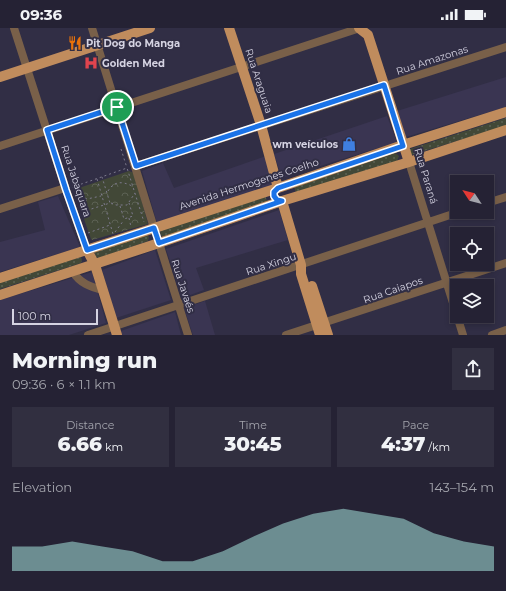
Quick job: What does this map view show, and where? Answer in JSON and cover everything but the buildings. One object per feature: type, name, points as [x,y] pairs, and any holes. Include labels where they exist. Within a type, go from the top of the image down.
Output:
[{"type":"main road","points":[[0,77],[150,28]]},
{"type":"main road","name":"Rua Araguaia","points":[[229,28],[261,125],[278,188],[285,189],[287,193],[285,199],[282,201]]},
{"type":"main road","name":"Rua Paraná","points":[[360,28],[368,35],[409,162]]},
{"type":"main road","name":"Avenida Hermogenes Coelho","points":[[0,278],[506,112]]},
{"type":"main road","points":[[0,295],[95,265],[282,201],[506,130]]},
{"type":"main road","points":[[282,201],[301,265],[306,271],[320,328],[328,335]]},
{"type":"main road","points":[[154,228],[159,243]]},
{"type":"main road","points":[[87,250],[95,265],[115,331]]},
{"type":"street","name":"Rua Jabaquara","points":[[14,28],[47,130],[69,187],[87,250]]},
{"type":"street","points":[[92,28],[154,228]]},
{"type":"street","points":[[0,146],[360,28]]},
{"type":"street","name":"Rua Amazonas","points":[[136,166],[506,47]]},
{"type":"street","name":"Rua Paraná","points":[[409,162],[463,335]]},
{"type":"street","points":[[0,209],[69,187]]},
{"type":"street","points":[[494,201],[506,197]]},
{"type":"street","name":"Rua Xingu","points":[[88,335],[115,331],[178,305],[450,215]]},
{"type":"street","name":"Rua Javaés","points":[[159,243],[188,335]]},
{"type":"street","name":"Rua Caiapos","points":[[286,335],[320,328],[446,282],[506,263]]},
{"type":"street","points":[[73,272],[78,279],[91,287],[103,290]]},
{"type":"street","points":[[492,335],[506,330]]},
{"type":"path","points":[[120,149],[144,223]]},
{"type":"path","points":[[69,187],[127,168]]},
{"type":"path","points":[[68,170],[69,187],[75,193],[87,199]]},
{"type":"path","points":[[102,177],[110,203]]},
{"type":"path","points":[[97,179],[112,233],[121,231]]},
{"type":"path","points":[[107,192],[111,186],[116,183],[132,186]]},
{"type":"path","points":[[100,189],[106,188]]},
{"type":"path","points":[[75,193],[77,200]]},
{"type":"path","points":[[81,213],[110,203],[120,206],[127,205],[135,193]]},
{"type":"path","points":[[79,207],[87,199],[102,196]]},
{"type":"path","points":[[115,232],[124,219],[133,216],[129,203]]},
{"type":"path","points":[[120,206],[124,219]]},
{"type":"path","points":[[126,229],[132,227],[129,218]]},
{"type":"path","points":[[87,234],[110,225]]},
{"type":"shaded area","points":[[506,77],[506,107],[406,137],[397,111]]},
{"type":"shaded area","points":[[387,116],[397,142],[282,178],[274,154]]},
{"type":"shaded area","points":[[266,156],[276,184],[157,223],[142,171],[163,163],[174,188]]},
{"type":"shaded area","points":[[58,196],[80,247],[0,272],[0,242],[45,230],[38,202]]},
{"type":"shaded area","points":[[279,210],[288,240],[196,268],[204,290],[182,298],[166,249]]},
{"type":"shaded area","points":[[155,250],[171,300],[116,318],[102,270]]},
{"type":"shaded area","points":[[92,272],[106,323],[69,335],[0,335],[0,300]]},
{"type":"shaded area","points":[[205,301],[215,335],[193,335],[184,308]]},
{"type":"shaded area","points":[[175,312],[181,335],[122,335],[121,331]]},
{"type":"green space","points":[[506,118],[506,126],[411,155],[409,149]]},
{"type":"green space","points":[[395,153],[399,156],[397,161],[296,193],[294,186]]},
{"type":"green space","points":[[129,171],[134,173],[148,224],[92,240],[75,193],[79,188]]},
{"type":"green space","points":[[265,195],[267,201],[163,237],[160,234],[161,229]]},
{"type":"green space","points":[[147,235],[149,237],[148,241],[99,258],[96,257],[95,252]]},
{"type":"green space","points":[[81,257],[81,263],[0,289],[0,281]]},
{"type":"place","name":"Pit Dog do Manga","points":[[75,43]]},
{"type":"place","name":"Golden Med","points":[[91,63]]},
{"type":"place","name":"wm veículos","points":[[349,144]]},
{"type":"route","points":[[384,85],[403,146],[278,188],[274,192],[274,196],[275,199],[282,201],[159,243],[154,228],[87,250],[47,130],[117,107],[136,166],[384,85]]}]
